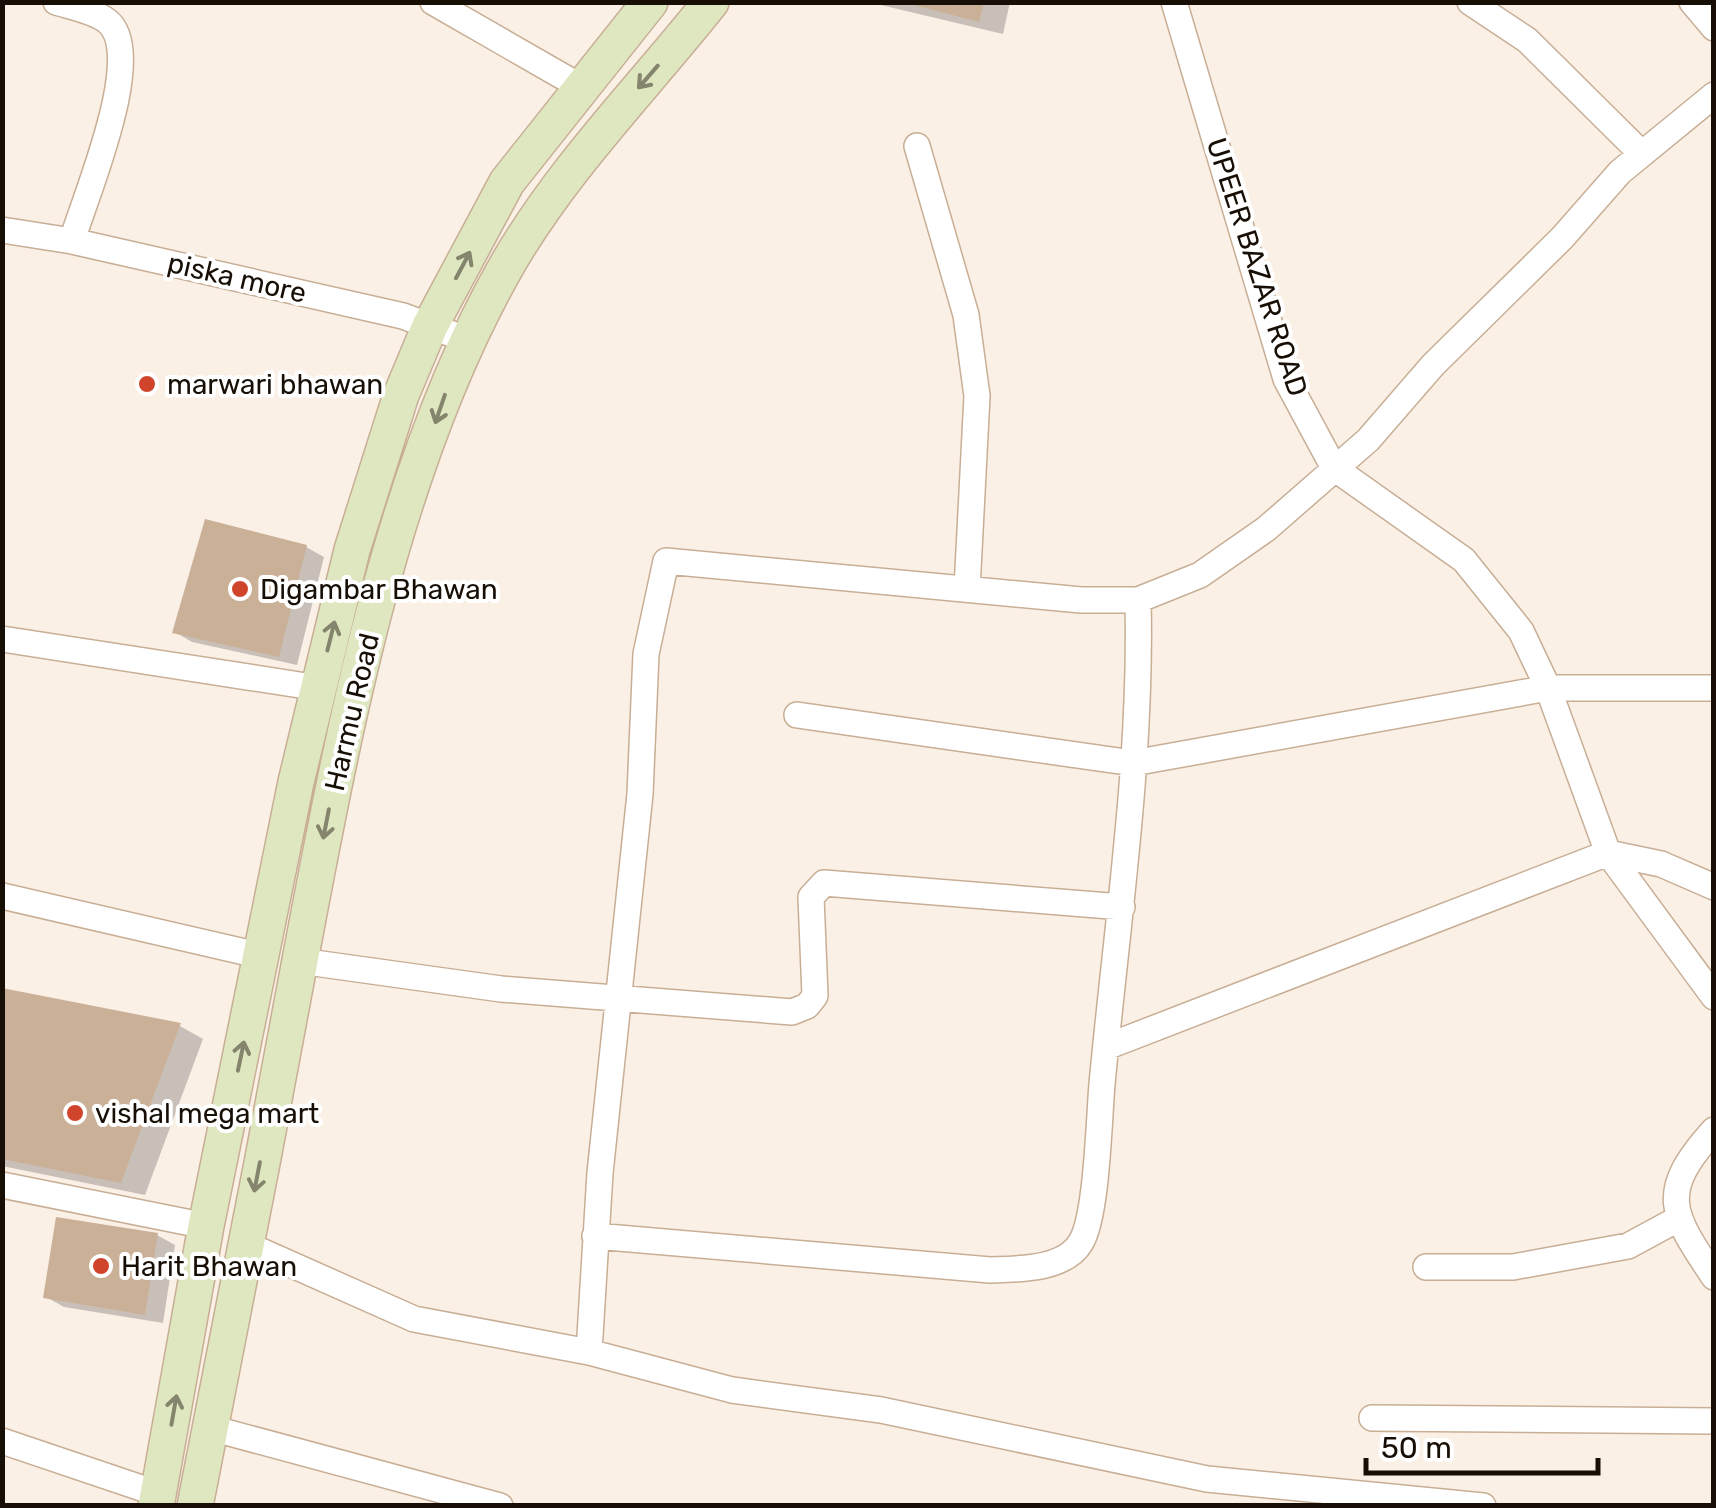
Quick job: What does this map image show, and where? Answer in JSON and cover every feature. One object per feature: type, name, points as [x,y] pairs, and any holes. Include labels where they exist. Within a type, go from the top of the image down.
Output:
[{"type":"main road","name":"Harmu Road","points":[[158,1500],[206,1226],[319,688],[352,550],[401,396],[430,326],[507,182],[650,2]]},
{"type":"main road","name":"Harmu Road","points":[[195,1506],[360,670],[434,424],[468,340],[508,264],[591,143],[711,2]]},
{"type":"street","points":[[56,2],[108,21],[119,37],[122,72],[72,241]]},
{"type":"street","points":[[433,2],[581,87]]},
{"type":"street","points":[[1470,2],[1526,40],[1642,154]]},
{"type":"street","points":[[1692,2],[1714,28]]},
{"type":"street","name":"UPEER BAZAR ROAD","points":[[1184,6],[1286,380],[1334,468],[1464,560],[1521,631],[1548,688],[1608,853],[1714,997]]},
{"type":"street","points":[[589,1352],[595,1236],[640,794],[646,654],[666,561],[968,589],[1138,600],[1200,574],[1266,529],[1368,440],[1482,314],[1642,154],[1714,95]]},
{"type":"street","points":[[917,146],[966,315],[977,396],[968,589]]},
{"type":"street","name":"piska more","points":[[2,230],[72,241],[430,326],[468,340]]},
{"type":"street","points":[[595,1236],[990,1270],[1027,1268],[1074,1251],[1083,1240],[1122,906],[1140,700],[1138,600]]},
{"type":"street","points":[[2,639],[319,688]]},
{"type":"street","points":[[797,715],[1133,763],[1548,688],[1714,688]]},
{"type":"street","points":[[1106,1046],[1608,853],[1662,864],[1714,887]]},
{"type":"street","points":[[300,961],[501,989],[792,1012],[807,1006],[815,996],[810,897],[824,883],[1122,906]]},
{"type":"street","points":[[2,896],[262,956]]},
{"type":"street","points":[[1714,1130],[1682,1165],[1676,1220],[1714,1278]]},
{"type":"street","points":[[2,1185],[206,1226]]},
{"type":"street","points":[[1426,1267],[1513,1267],[1628,1246],[1676,1220]]},
{"type":"street","points":[[244,1243],[414,1319],[589,1352],[732,1390],[881,1410],[1207,1479],[1483,1506]]},
{"type":"street","points":[[1372,1418],[1714,1420]]},
{"type":"street","points":[[211,1428],[500,1506]]},
{"type":"street","points":[[2,1441],[158,1500]]},
{"type":"building","points":[[902,2],[984,2],[979,22]]},
{"type":"building","name":"Digambar Bhawan","points":[[205,519],[307,545],[279,657],[172,633]]},
{"type":"building","name":"vishal mega mart","points":[[2,988],[181,1023],[121,1183],[2,1159]]},
{"type":"building","name":"Harit Bhawan","points":[[56,1217],[158,1233],[145,1315],[43,1298]]},
{"type":"place","name":"marwari bhawan","points":[[147,384]]},
{"type":"place","name":"Digambar Bhawan","points":[[240,589]]},
{"type":"place","name":"vishal mega mart","points":[[75,1113]]},
{"type":"place","name":"Harit Bhawan","points":[[101,1266]]}]
